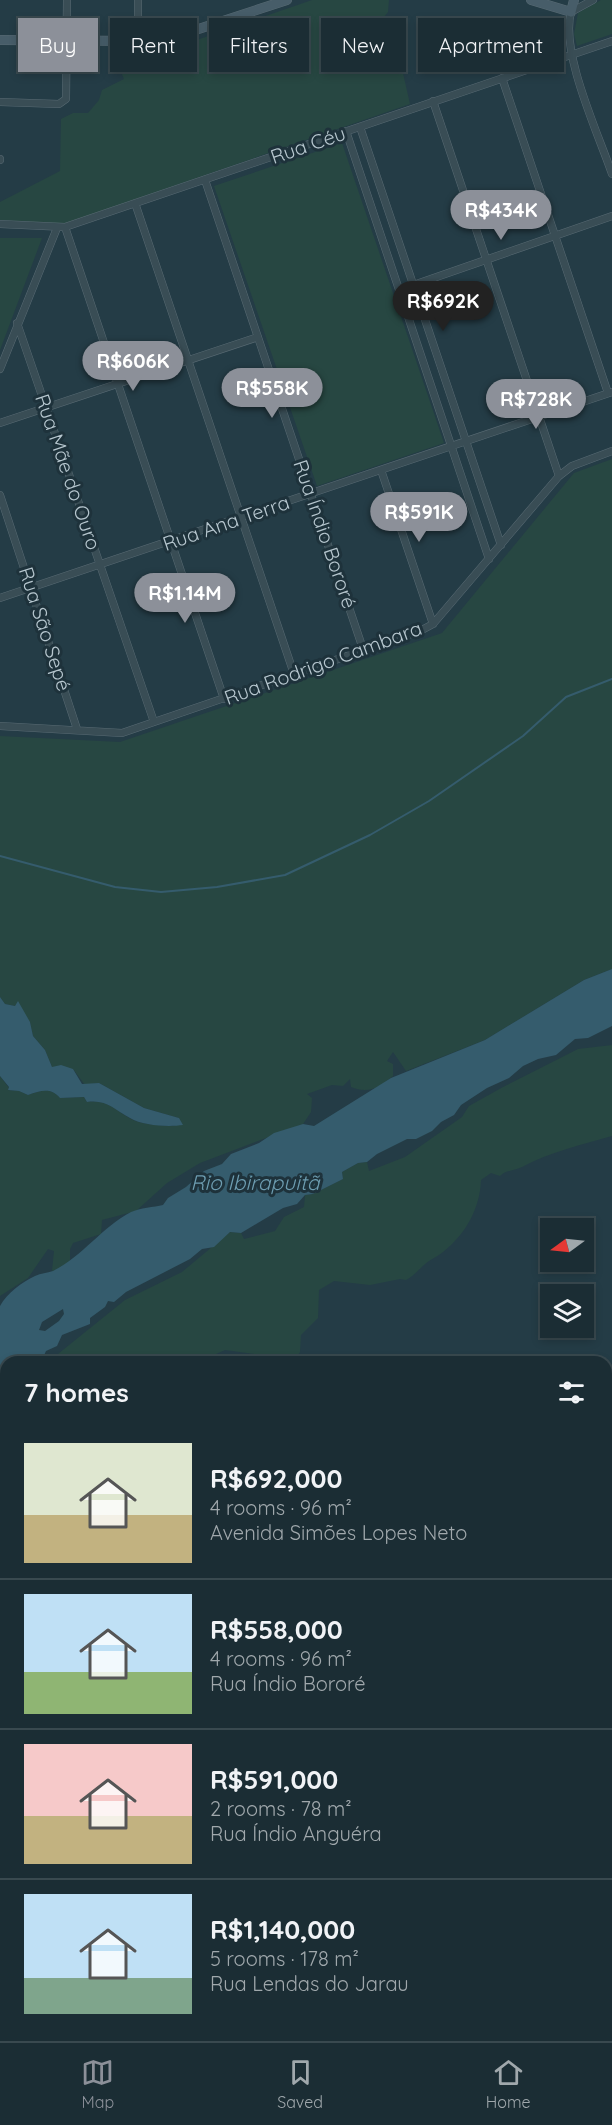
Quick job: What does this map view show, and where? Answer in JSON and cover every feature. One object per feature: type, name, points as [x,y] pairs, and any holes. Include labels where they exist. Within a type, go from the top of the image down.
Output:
[{"type":"street","points":[[67,0],[67,18]]},
{"type":"street","points":[[138,0],[138,18]]},
{"type":"street","points":[[531,0],[571,12],[593,0]]},
{"type":"street","points":[[574,0],[567,31],[571,54],[612,174]]},
{"type":"street","points":[[197,29],[283,1]]},
{"type":"street","points":[[0,40],[18,40]]},
{"type":"street","name":"Rua Céu","points":[[0,224],[61,227],[612,40]]},
{"type":"street","points":[[0,102],[59,105],[66,99],[66,72]]},
{"type":"street","points":[[502,78],[610,393]]},
{"type":"street","points":[[433,101],[559,476]]},
{"type":"street","points":[[360,127],[501,545]]},
{"type":"street","points":[[346,131],[489,559]]},
{"type":"street","name":"Rua Índio Bororé","points":[[205,180],[363,649]]},
{"type":"street","points":[[135,203],[294,674]]},
{"type":"street","points":[[399,290],[612,216]]},
{"type":"street","points":[[0,369],[17,323],[61,227]]},
{"type":"street","points":[[61,227],[118,384],[224,699]]},
{"type":"street","name":"Rua Mãe do Ouro","points":[[17,323],[154,722]]},
{"type":"street","points":[[0,423],[258,337]]},
{"type":"street","name":"Rua Ana Terra","points":[[0,598],[610,393]]},
{"type":"street","name":"Rua Rodrigo Cambara","points":[[0,726],[122,733],[420,631],[433,624],[559,476],[572,466],[612,451]]},
{"type":"street","points":[[381,470],[433,624]]},
{"type":"street","name":"Rua São Sepé","points":[[0,495],[77,729]]},
{"type":"green space","points":[[312,0],[389,0],[388,12],[383,18],[321,18],[321,72],[403,72],[410,104],[64,224],[0,220],[0,202],[60,171],[61,119],[73,113],[88,113],[99,100],[102,90],[124,79],[121,72],[197,72],[197,40],[209,36],[209,72],[309,72],[309,18],[260,18]]},
{"type":"green space","points":[[601,0],[612,0],[612,34],[577,46],[574,34],[578,13]]},
{"type":"green space","points":[[342,143],[444,443],[317,486],[214,186]]},
{"type":"green space","points":[[0,238],[42,238],[0,350]]},
{"type":"green space","points":[[612,459],[612,969],[584,980],[485,1040],[406,1071],[393,1052],[387,1061],[393,1064],[393,1076],[373,1089],[363,1090],[351,1087],[350,1079],[343,1086],[332,1085],[307,1094],[312,1098],[311,1112],[303,1124],[200,1163],[167,1183],[136,1211],[102,1220],[101,1234],[73,1243],[70,1249],[70,1263],[65,1268],[52,1271],[54,1251],[48,1249],[28,1278],[0,1296],[0,1076],[9,1088],[8,1090],[28,1095],[49,1091],[60,1098],[84,1097],[87,1102],[100,1102],[141,1123],[175,1126],[179,1118],[144,1108],[99,1083],[85,1085],[73,1069],[52,1067],[45,1050],[33,1036],[30,1022],[15,1006],[5,1004],[0,997],[0,736],[120,742],[442,633],[574,473]]},
{"type":"green space","points":[[612,1045],[612,1136],[555,1153],[500,1176],[491,1173],[481,1180],[478,1201],[465,1229],[443,1252],[406,1280],[400,1279],[370,1285],[334,1281],[319,1290],[318,1318],[301,1335],[298,1356],[262,1356],[225,1350],[212,1356],[55,1356],[125,1300],[182,1272],[230,1232],[241,1233],[244,1239],[275,1231],[284,1217],[304,1207],[305,1195],[313,1194],[343,1179],[342,1172],[358,1163],[367,1162],[369,1171],[405,1157],[462,1117],[469,1106],[578,1049]]},
{"type":"water","name":"Rio Ibirapuitã","points":[[612,969],[612,1026],[588,1038],[575,1039],[556,1055],[538,1059],[523,1066],[509,1078],[487,1088],[461,1105],[454,1115],[441,1122],[432,1131],[416,1139],[407,1139],[377,1154],[367,1162],[358,1163],[342,1172],[343,1179],[313,1194],[305,1195],[297,1204],[283,1208],[241,1233],[230,1232],[214,1247],[202,1249],[190,1259],[126,1292],[114,1302],[108,1301],[105,1307],[90,1318],[90,1324],[62,1335],[57,1346],[46,1351],[44,1356],[0,1356],[0,1306],[11,1292],[35,1276],[64,1265],[121,1218],[131,1212],[163,1205],[168,1198],[186,1187],[204,1171],[222,1164],[231,1154],[259,1143],[274,1133],[303,1124],[314,1126],[391,1078],[485,1040],[584,980]],"holes":[[[63,1309],[64,1314],[59,1321],[45,1331],[39,1330],[42,1322]]]},
{"type":"water","points":[[0,997],[5,1004],[15,1006],[18,1001],[30,1022],[33,1036],[45,1050],[52,1067],[61,1065],[73,1069],[82,1084],[99,1083],[144,1108],[179,1118],[183,1125],[164,1126],[142,1123],[100,1102],[87,1102],[84,1097],[60,1098],[49,1091],[28,1095],[8,1090],[9,1087],[0,1076]]},
{"type":"waterway","points":[[0,856],[115,887],[161,892],[217,887],[285,875],[370,835],[429,801],[523,736],[566,697],[612,679]]}]
